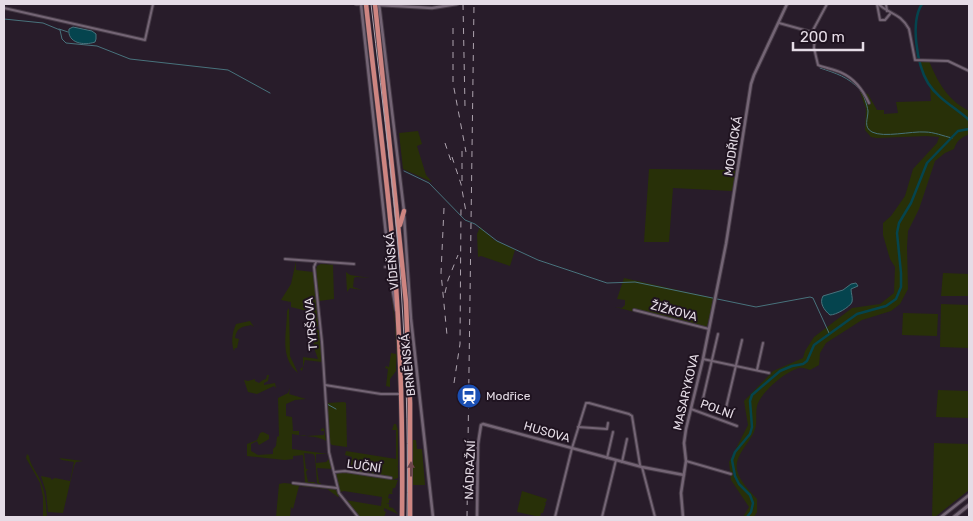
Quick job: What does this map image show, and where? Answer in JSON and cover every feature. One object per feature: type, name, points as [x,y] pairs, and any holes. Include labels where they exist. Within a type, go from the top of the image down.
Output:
[{"type":"highway","name":"VÍDEŇSKÁ","points":[[366,4],[394,258],[402,394],[402,517]]},
{"type":"highway","name":"VÍDEŇSKÁ","points":[[378,4],[406,302],[410,403],[410,517]]},
{"type":"highway","points":[[400,229],[404,211]]},
{"type":"main road","points":[[954,517],[969,504]]},
{"type":"street","points":[[4,8],[146,40],[153,4]]},
{"type":"street","points":[[356,4],[361,4]]},
{"type":"street","name":"VÍDEŇSKÁ","points":[[361,4],[399,332]]},
{"type":"street","points":[[404,211],[378,4],[432,8],[458,4]]},
{"type":"street","name":"MODŘICKÁ","points":[[715,300],[728,234],[751,84],[787,4]]},
{"type":"street","points":[[812,32],[827,4]]},
{"type":"street","points":[[877,4],[890,13],[901,17],[907,25],[912,40],[914,59],[918,61],[953,62],[969,71]]},
{"type":"street","points":[[877,4],[880,20],[885,20],[890,13]]},
{"type":"street","points":[[886,4],[887,11]]},
{"type":"street","points":[[778,23],[815,33],[814,48],[818,65],[841,73],[853,80],[862,88],[869,103]]},
{"type":"street","name":"BRNĚNSKÁ","points":[[404,211],[411,319],[433,517]]},
{"type":"street","points":[[285,259],[354,264]]},
{"type":"street","name":"TYRŠOVA","points":[[316,262],[314,267],[328,452],[342,500],[358,517]]},
{"type":"street","points":[[385,267],[390,267]]},
{"type":"street","name":"MASARYKOVA","points":[[683,517],[681,493],[686,461],[684,443],[715,300]]},
{"type":"street","name":"ŽIŽKOVA","points":[[634,310],[709,329]]},
{"type":"street","name":"MASARYKOVA","points":[[702,404],[718,334]]},
{"type":"street","points":[[725,412],[742,340]]},
{"type":"street","points":[[757,370],[763,344]]},
{"type":"street","points":[[703,359],[769,372]]},
{"type":"street","points":[[324,385],[381,394],[402,394]]},
{"type":"street","points":[[555,517],[578,427],[586,403],[589,403],[632,416],[641,467],[654,517]]},
{"type":"street","name":"POLNÍ","points":[[690,410],[737,426]]},
{"type":"street","points":[[578,427],[607,429],[608,423]]},
{"type":"street","name":"HUSOVA","points":[[483,424],[641,467],[684,475]]},
{"type":"street","name":"NÁDRAŽNÍ","points":[[477,517],[478,444],[481,425],[483,424]]},
{"type":"street","points":[[607,458],[613,432]]},
{"type":"street","points":[[622,462],[627,439]]},
{"type":"street","points":[[602,517],[616,460]]},
{"type":"street","points":[[686,461],[731,474]]},
{"type":"street","name":"LUČNÍ","points":[[334,472],[345,471],[391,478]]},
{"type":"street","points":[[293,483],[337,488]]},
{"type":"street","points":[[942,517],[969,495]]},
{"type":"green space","points":[[929,61],[944,90],[955,102],[969,111],[969,134],[956,143],[954,149],[935,161],[919,209],[908,231],[908,289],[900,304],[891,311],[862,320],[826,343],[820,353],[819,365],[810,370],[799,368],[787,373],[763,395],[757,406],[754,432],[740,455],[737,465],[740,478],[757,499],[757,512],[754,517],[743,517],[749,507],[731,480],[729,462],[748,425],[744,401],[773,371],[803,358],[814,337],[852,308],[880,304],[894,293],[895,267],[890,259],[883,235],[883,223],[891,216],[905,196],[913,169],[937,143],[939,137],[871,137],[865,130],[866,109],[860,92],[868,94],[877,110],[884,110],[884,114],[898,113],[896,102],[931,101],[930,87],[919,62]]},
{"type":"green space","points":[[418,131],[422,144],[417,146],[426,175],[432,182],[403,169],[399,133]]},
{"type":"green space","points":[[649,169],[736,170],[732,191],[673,188],[669,242],[644,242]]},
{"type":"green space","points":[[480,227],[494,240],[515,250],[510,266],[481,256],[478,257],[477,234]]},
{"type":"green space","points":[[296,261],[296,270],[313,272],[319,324],[317,327],[313,326],[315,326],[315,313],[291,307],[291,302],[281,300],[291,284]]},
{"type":"green space","points":[[321,264],[338,265],[333,265],[334,299],[319,301],[316,270],[317,266]]},
{"type":"green space","points":[[346,272],[350,275],[370,278],[354,278],[353,287],[362,290],[350,288],[347,292]]},
{"type":"green space","points":[[943,273],[969,274],[969,296],[941,296]]},
{"type":"green space","points":[[624,278],[714,298],[706,330],[615,307],[622,308],[625,305],[625,300],[617,299]]},
{"type":"green space","points":[[389,283],[396,326],[398,390],[395,323]]},
{"type":"green space","points":[[941,304],[969,305],[969,348],[940,347]]},
{"type":"green space","points":[[289,308],[290,356],[298,373],[288,360],[286,352],[285,336],[287,311]]},
{"type":"green space","points":[[903,313],[938,314],[937,336],[902,335]]},
{"type":"green space","points":[[250,321],[254,327],[251,325],[240,328],[235,338],[239,339],[237,348],[234,351],[232,338],[236,324]]},
{"type":"green space","points":[[315,329],[318,329],[320,332],[322,362],[305,360],[302,371],[300,369],[303,367],[303,357],[318,359],[313,345],[315,341],[318,341]]},
{"type":"green space","points":[[391,353],[396,354],[396,371],[390,379],[390,387],[386,386],[388,369],[385,368],[386,366],[389,367]]},
{"type":"green space","points":[[267,375],[269,375],[268,381],[264,385],[275,383],[276,388],[274,386],[257,394],[248,392],[244,380],[255,379],[259,383],[266,379]]},
{"type":"green space","points":[[290,388],[289,394],[306,399],[295,400],[286,404],[286,416],[292,417],[293,431],[299,431],[299,435],[305,435],[305,436],[292,434],[292,449],[328,454],[316,454],[316,463],[326,462],[329,459],[333,469],[317,468],[320,485],[317,483],[315,456],[313,454],[304,453],[306,469],[308,469],[306,472],[308,482],[315,482],[314,485],[305,483],[303,455],[293,456],[293,459],[285,460],[247,456],[247,444],[257,440],[260,433],[263,432],[269,435],[269,439],[259,445],[257,441],[251,444],[251,451],[258,455],[273,454],[277,437],[279,436],[278,398],[288,393]]},
{"type":"green space","points":[[938,390],[969,391],[969,418],[936,417]]},
{"type":"green space","points":[[327,403],[346,403],[347,447],[332,445],[329,442]]},
{"type":"green space","points":[[394,424],[396,424],[398,430],[398,478],[392,480],[398,480],[395,488],[393,488],[393,494],[389,494],[388,498],[392,500],[386,503],[398,514],[384,508],[386,512],[384,517],[360,517],[345,500],[381,506],[382,497],[340,492],[336,474],[343,472],[387,479],[380,475],[347,470],[350,470],[352,457],[345,455],[346,451],[396,459],[396,430],[392,430]]},
{"type":"green space","points":[[324,428],[326,441],[319,438],[306,436],[324,435],[324,431],[321,431],[321,429]]},
{"type":"green space","points":[[413,440],[416,440],[417,449],[422,449],[425,485],[412,485]]},
{"type":"green space","points":[[934,443],[969,444],[969,490],[935,517],[932,517]]},
{"type":"green space","points":[[27,454],[43,489],[47,517],[43,517],[43,497],[40,483],[26,458]]},
{"type":"green space","points":[[59,458],[83,461],[76,462],[74,466],[63,513],[48,512],[46,492],[41,476],[51,478],[51,480],[55,478],[70,481],[74,462]]},
{"type":"green space","points":[[279,484],[333,488],[339,496],[327,489],[299,486],[293,509],[291,507],[290,517],[276,517]]},
{"type":"green space","points":[[522,491],[547,499],[544,502],[546,503],[540,517],[517,512]]},
{"type":"water","points":[[73,27],[92,31],[96,34],[95,42],[86,44],[73,40],[69,34],[69,29]]},
{"type":"water","points":[[856,283],[858,286],[851,289],[851,304],[839,312],[830,315],[823,306],[823,296],[843,290]]},
{"type":"waterway","points":[[922,4],[916,21],[916,44],[924,75],[932,89],[969,120]]},
{"type":"waterway","points":[[4,19],[43,23],[60,30],[62,39],[66,43],[97,46],[130,59],[228,70],[270,93]]},
{"type":"waterway","points":[[59,29],[68,32]]},
{"type":"waterway","points":[[820,68],[846,79],[860,90],[868,111],[867,125],[872,132],[877,134],[928,132],[952,138]]},
{"type":"waterway","points":[[747,517],[751,512],[753,503],[750,495],[739,484],[735,476],[732,460],[735,452],[750,434],[752,427],[750,401],[752,395],[780,371],[807,361],[814,345],[857,314],[886,306],[896,299],[901,287],[897,233],[899,223],[911,203],[927,163],[958,131],[969,129]]},
{"type":"waterway","points":[[404,171],[429,183],[465,220],[475,224],[497,241],[538,260],[607,283],[635,282],[756,307],[810,297],[813,298],[829,333]]},
{"type":"waterway","points":[[327,404],[336,409]]},
{"type":"tram line","points":[[371,4],[390,162],[401,281],[406,394],[407,517]]},
{"type":"railway","points":[[463,4],[465,107]]},
{"type":"railway","points":[[467,517],[474,4]]},
{"type":"railway","points":[[453,28],[453,83],[466,152]]},
{"type":"railway","points":[[445,143],[452,164]]},
{"type":"railway","points":[[462,146],[462,181]]},
{"type":"railway","points":[[452,157],[461,184],[466,212]]},
{"type":"railway","points":[[444,208],[441,273],[447,335]]},
{"type":"railway","points":[[454,383],[460,344],[461,208]]},
{"type":"railway","points":[[445,293],[458,255]]},
{"type":"place","name":"Modřice","points":[[469,396]]}]
